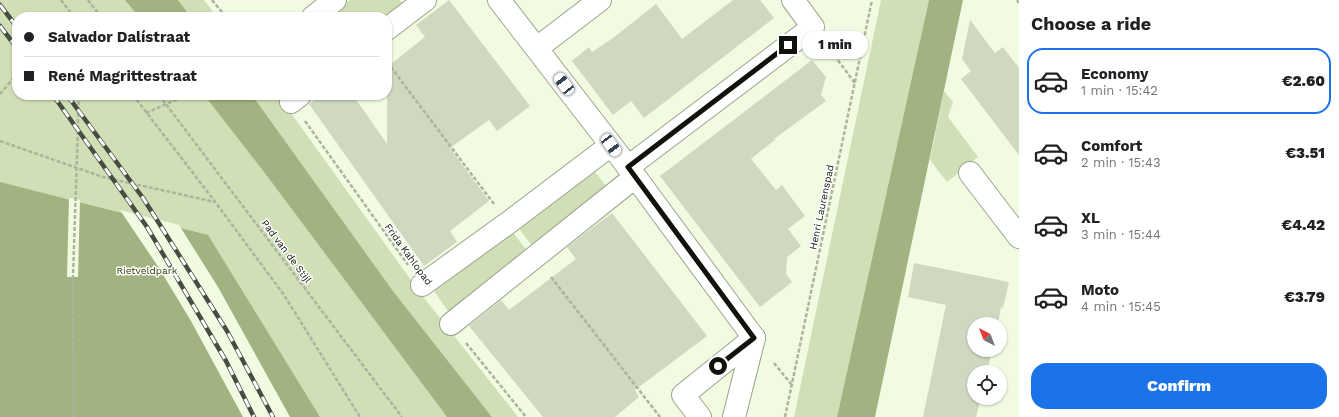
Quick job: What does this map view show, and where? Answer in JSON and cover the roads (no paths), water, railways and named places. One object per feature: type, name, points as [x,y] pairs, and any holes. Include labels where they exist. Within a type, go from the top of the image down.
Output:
[{"type":"street","points":[[319,12],[335,0]]},
{"type":"street","points":[[392,25],[426,0]]},
{"type":"street","points":[[500,0],[632,172],[754,338]]},
{"type":"street","points":[[537,48],[600,0]]},
{"type":"street","points":[[451,324],[632,172],[813,27],[793,0]]},
{"type":"street","points":[[422,285],[508,223],[611,145]]},
{"type":"street","points":[[970,173],[1019,237]]},
{"type":"street","points":[[700,417],[683,395],[754,338]]},
{"type":"street","points":[[734,417],[754,338]]},
{"type":"railway","points":[[0,5],[12,21]]},
{"type":"railway","points":[[0,26],[12,42]]},
{"type":"railway","points":[[57,100],[147,227],[226,361],[254,417]]},
{"type":"railway","points":[[71,100],[143,198],[227,331],[273,417]]},
{"type":"park label","name":"Rietveldpark","points":[[147,270]]}]
